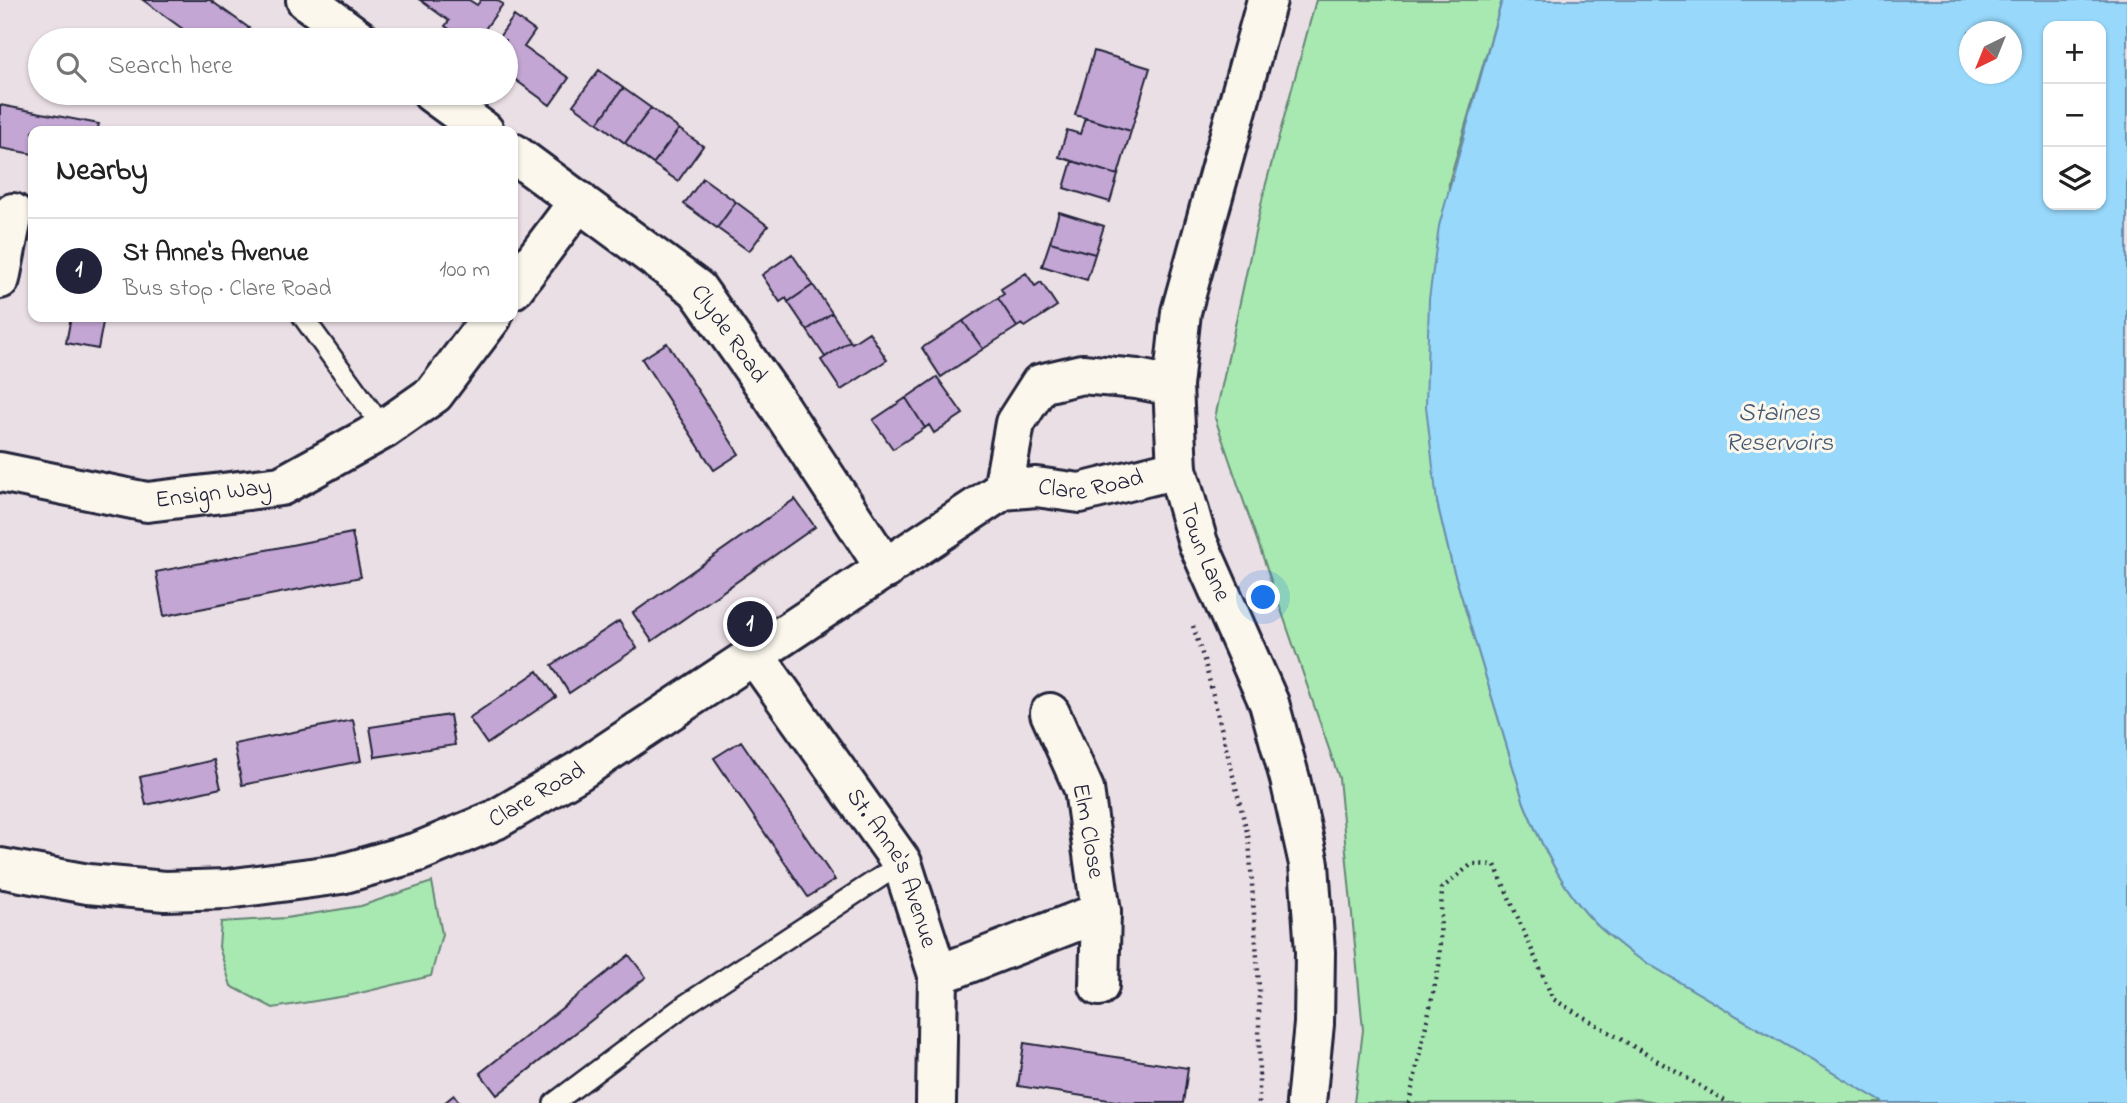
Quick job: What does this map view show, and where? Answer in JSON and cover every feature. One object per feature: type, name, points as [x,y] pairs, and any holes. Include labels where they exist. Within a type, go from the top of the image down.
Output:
[{"type":"street","points":[[306,0],[344,28]]},
{"type":"street","name":"Town Lane","points":[[1263,1],[1181,312],[1173,386],[1177,468],[1198,543],[1269,703],[1309,864],[1315,951],[1314,1024],[1306,1103]]},
{"type":"street","points":[[448,105],[477,126]]},
{"type":"street","name":"Clyde Road","points":[[518,157],[696,289],[773,397],[886,569]]},
{"type":"street","points":[[518,282],[579,201]]},
{"type":"street","points":[[0,279],[13,213]]},
{"type":"street","name":"Ensign Way","points":[[0,472],[147,502],[281,486],[384,429],[434,394],[488,322]]},
{"type":"street","name":"Clare Road","points":[[1003,490],[1015,423],[1040,384],[1082,374],[1137,379],[1173,386]]},
{"type":"street","name":"Clare Road","points":[[0,868],[88,884],[165,891],[227,889],[279,883],[341,874],[382,864],[495,820],[579,771],[1003,490],[1036,487],[1080,493],[1177,468]]},
{"type":"street","name":"St. Anne's Avenue","points":[[755,656],[902,863],[938,975],[931,1099]]},
{"type":"street","name":"Elm Close","points":[[1051,713],[1084,789],[1101,912],[1099,986]]},
{"type":"street","name":"Elm Close","points":[[938,975],[1101,912]]},
{"type":"lane","points":[[307,322],[384,429]]},
{"type":"lane","points":[[554,1103],[685,1005],[902,863]]},
{"type":"path","points":[[1189,614],[1205,663],[1249,840],[1259,986],[1259,1103]]},
{"type":"path","points":[[1409,1103],[1439,966],[1441,888],[1472,864],[1494,866],[1553,999],[1729,1103]]},
{"type":"green space","points":[[1316,0],[1502,0],[1449,182],[1437,502],[1452,565],[1524,803],[1546,852],[1564,884],[1586,913],[1632,954],[1884,1103],[1659,1103],[1627,1099],[1608,1103],[1354,1103],[1363,1030],[1339,778],[1215,418],[1264,191]]},
{"type":"green space","points":[[432,882],[442,934],[431,976],[352,995],[273,1008],[231,986],[219,947],[221,922],[286,918],[361,906]]},
{"type":"water","name":"Staines Reservoirs","points":[[1502,0],[2127,0],[2127,1103],[1884,1103],[1632,954],[1586,913],[1564,884],[1524,803],[1452,565],[1437,502],[1426,406],[1429,299],[1439,226]]},
{"type":"building","points":[[143,0],[210,0],[249,28],[182,28]]},
{"type":"building","points":[[420,0],[469,0],[477,5],[481,0],[496,0],[503,4],[486,28],[448,28],[445,26],[449,21]]},
{"type":"building","points":[[514,16],[535,31],[524,47],[569,78],[550,105],[518,82],[518,28],[506,28]]},
{"type":"building","points":[[1094,51],[1150,68],[1131,131],[1075,115]]},
{"type":"building","points":[[599,70],[623,88],[598,123],[573,105]]},
{"type":"building","points":[[623,88],[651,108],[625,143],[598,123]]},
{"type":"building","points":[[0,105],[99,124],[28,126],[28,153],[0,148]]},
{"type":"building","points":[[651,108],[679,129],[653,164],[625,143]]},
{"type":"building","points":[[1085,118],[1131,131],[1118,175],[1059,157],[1067,130],[1080,134]]},
{"type":"building","points":[[679,129],[703,146],[678,181],[653,164]]},
{"type":"building","points":[[1072,161],[1118,175],[1110,202],[1064,188]]},
{"type":"building","points":[[703,178],[736,202],[717,228],[684,204]]},
{"type":"building","points":[[736,202],[768,226],[749,251],[717,228]]},
{"type":"building","points":[[1059,212],[1104,226],[1095,254],[1050,242]]},
{"type":"building","points":[[1050,242],[1095,254],[1087,280],[1042,266]]},
{"type":"building","points":[[792,254],[813,285],[788,302],[786,298],[780,302],[762,275]]},
{"type":"building","points":[[1026,273],[1035,286],[1041,282],[1057,306],[1025,327],[1022,324],[1017,327],[998,298],[1004,294],[1001,289]]},
{"type":"building","points":[[813,285],[832,313],[807,330],[788,302]]},
{"type":"building","points":[[998,298],[1017,327],[983,349],[963,321]]},
{"type":"building","points":[[832,313],[850,341],[825,357],[807,330]]},
{"type":"building","points":[[963,321],[983,349],[941,377],[922,348]]},
{"type":"building","points":[[70,322],[103,322],[98,349],[66,343]]},
{"type":"building","points":[[869,332],[887,360],[841,390],[821,360]]},
{"type":"building","points":[[667,343],[739,454],[714,470],[642,359]]},
{"type":"building","points":[[937,377],[963,414],[934,433],[929,425],[925,428],[906,398]]},
{"type":"building","points":[[906,398],[925,428],[893,449],[873,420]]},
{"type":"building","points":[[795,499],[815,527],[652,641],[633,613]]},
{"type":"building","points":[[352,533],[361,577],[164,616],[156,572]]},
{"type":"building","points":[[619,621],[637,648],[569,693],[552,665]]},
{"type":"building","points":[[538,671],[556,697],[487,744],[469,718]]},
{"type":"building","points":[[450,715],[455,745],[375,757],[370,727]]},
{"type":"building","points":[[353,720],[361,761],[242,785],[234,744]]},
{"type":"building","points":[[741,741],[835,880],[808,897],[714,758]]},
{"type":"building","points":[[214,760],[221,788],[146,805],[140,777]]},
{"type":"building","points":[[629,955],[646,977],[497,1095],[480,1073]]},
{"type":"building","points":[[1024,1043],[1188,1068],[1183,1103],[1128,1103],[1018,1086]]},
{"type":"building","points":[[454,1095],[460,1103],[444,1103]]},
{"type":"place","name":"St Anne's Avenue","points":[[750,624]]}]
